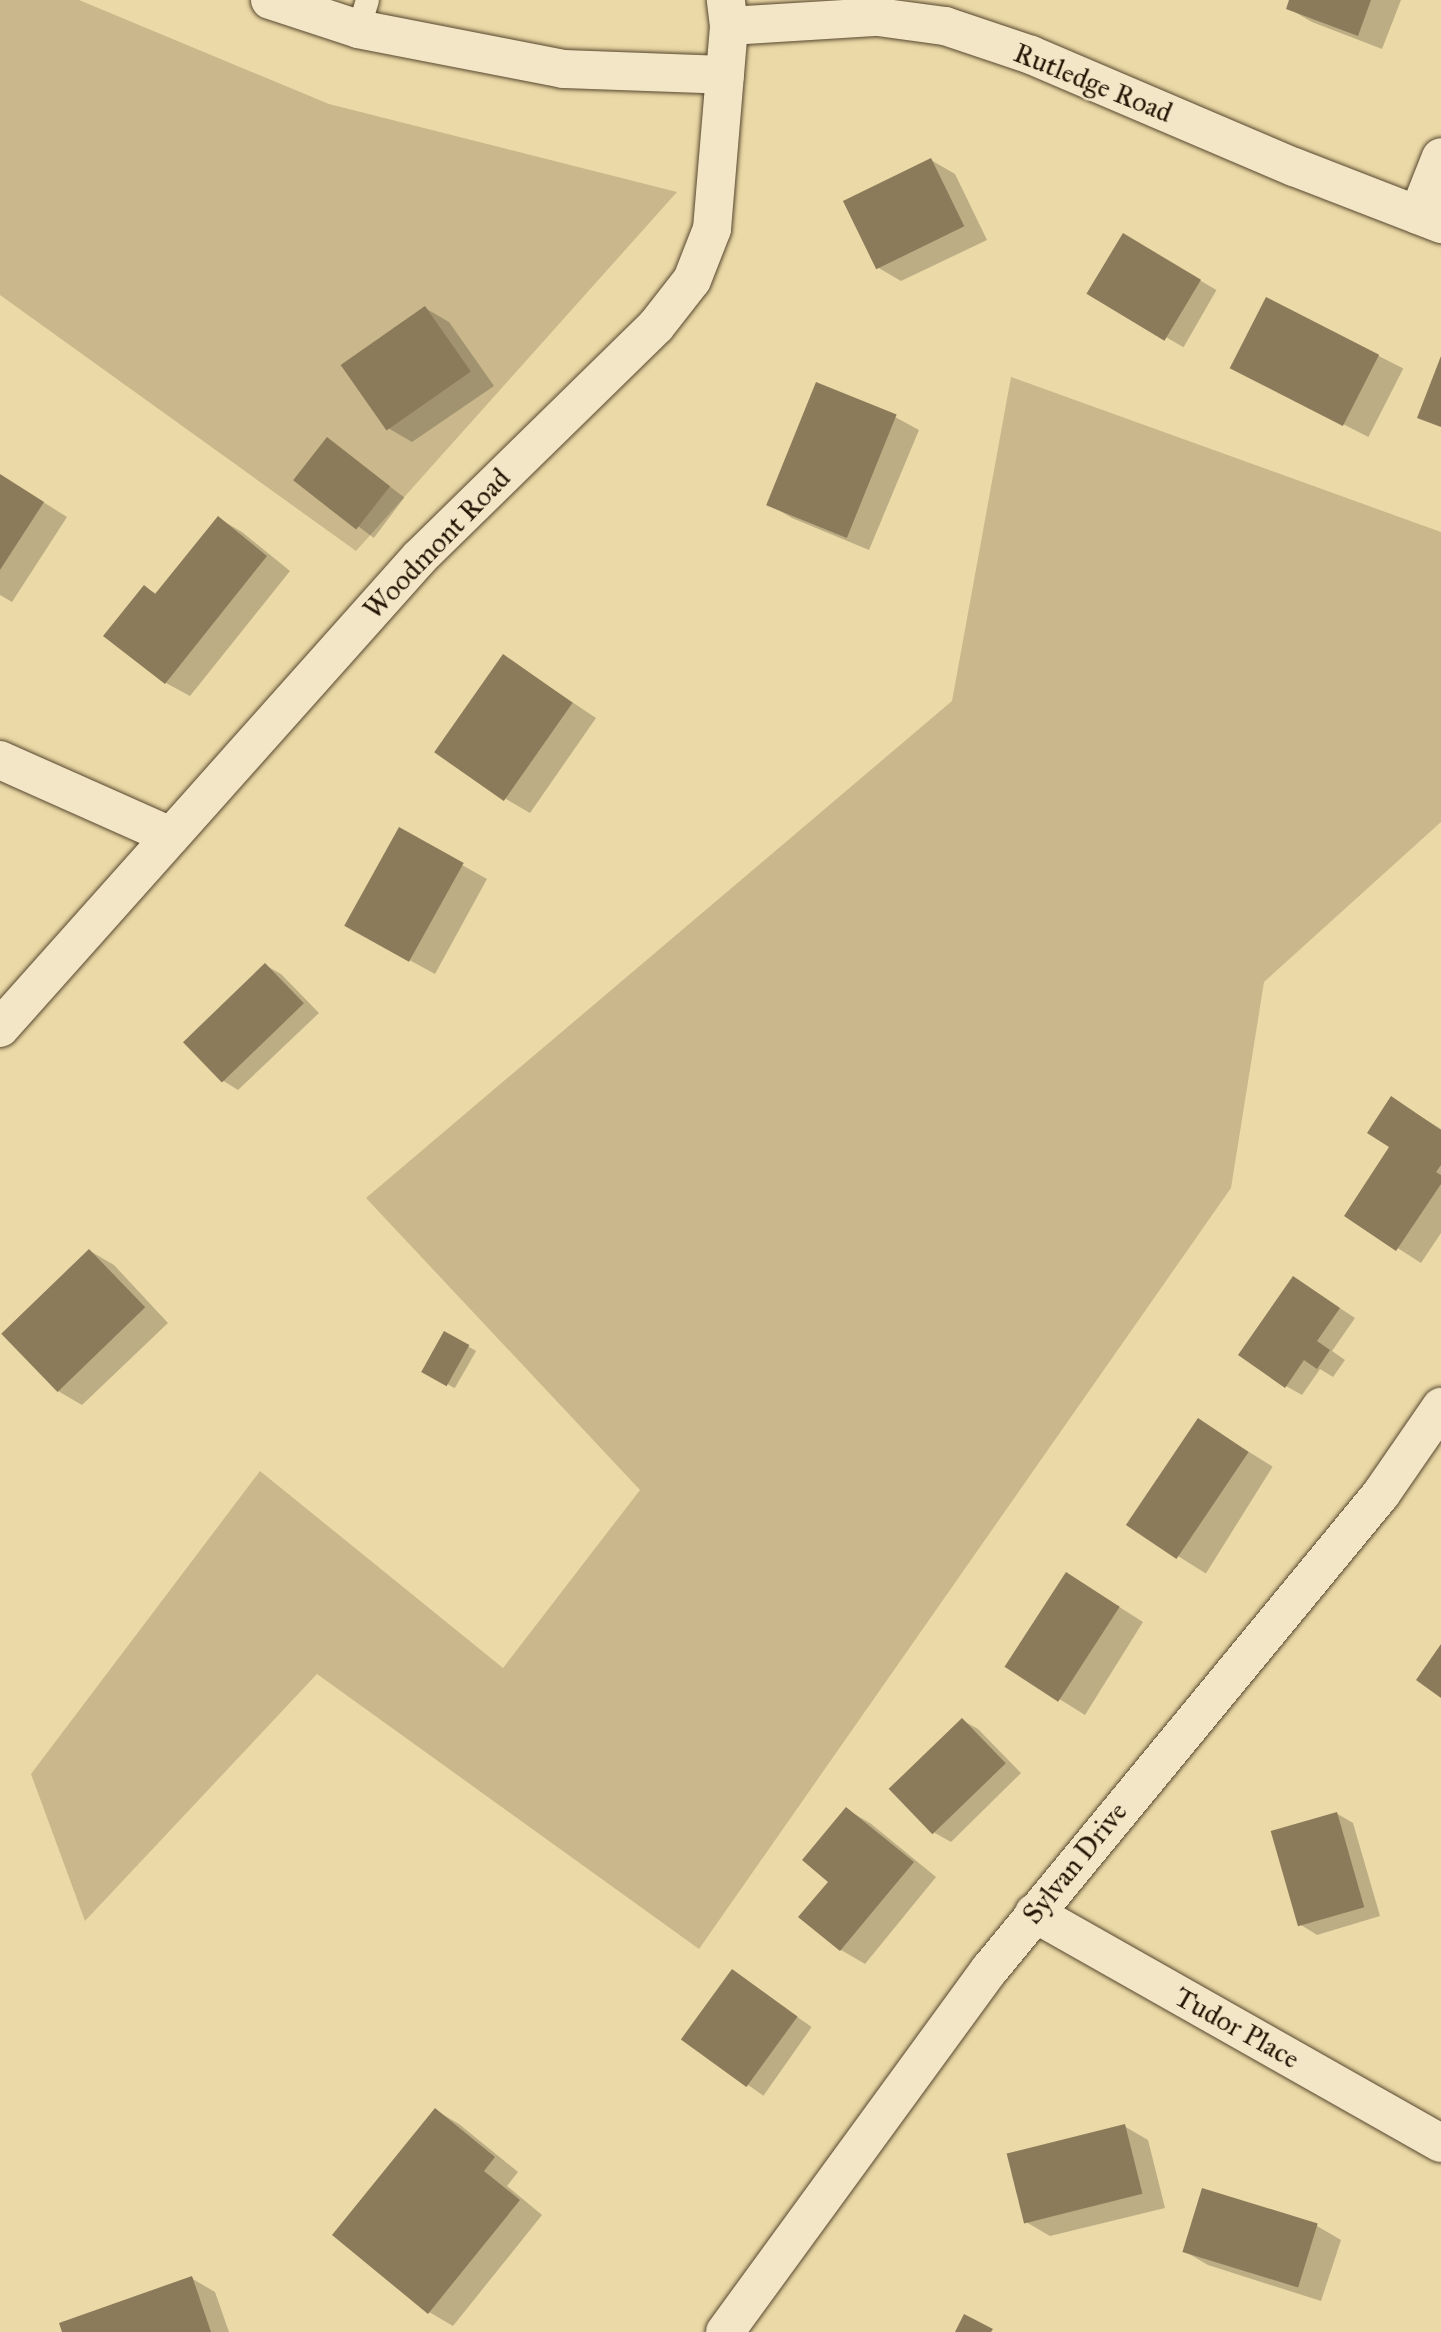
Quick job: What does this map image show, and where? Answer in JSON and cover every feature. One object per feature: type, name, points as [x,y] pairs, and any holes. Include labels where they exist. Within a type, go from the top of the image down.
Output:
[{"type":"street","points":[[270,0],[362,14],[563,69],[725,75]]},
{"type":"street","name":"Woodmont Road","points":[[0,1028],[420,557],[656,326],[692,279],[712,229],[725,75],[727,13]]},
{"type":"street","name":"Rutledge Road","points":[[727,13],[878,17],[945,26],[1031,55],[1294,167],[1430,220]]},
{"type":"street","points":[[1430,220],[1441,158]]},
{"type":"street","points":[[0,760],[171,836]]},
{"type":"street","name":"Sylvan Drive","points":[[725,2332],[1034,1913],[1381,1494],[1441,1407]]},
{"type":"street","name":"Tudor Place","points":[[1034,1913],[1441,2143]]},
{"type":"shaded area","points":[[0,0],[79,0],[329,104],[677,192],[356,551],[0,295]]},
{"type":"shaded area","points":[[1011,377],[1441,532],[1441,822],[1264,982],[1231,1188],[699,1949],[317,1674],[85,1921],[31,1774],[260,1471],[503,1668],[640,1490],[366,1198],[952,701]]},
{"type":"building","points":[[1289,0],[1371,0],[1358,36],[1286,9]]},
{"type":"building","points":[[931,158],[964,226],[876,269],[843,201]]},
{"type":"building","points":[[1123,233],[1201,280],[1164,341],[1086,294]]},
{"type":"building","points":[[1266,297],[1379,355],[1343,426],[1230,368]]},
{"type":"building","points":[[425,306],[471,372],[387,431],[341,365]]},
{"type":"building","points":[[1441,356],[1441,427],[1417,418]]},
{"type":"building","points":[[816,382],[897,415],[847,538],[766,505]]},
{"type":"building","points":[[327,437],[390,486],[356,530],[293,480]]},
{"type":"building","points":[[0,474],[44,502],[0,570]]},
{"type":"building","points":[[218,516],[267,556],[165,684],[103,636],[144,585],[155,594]]},
{"type":"building","points":[[503,654],[573,703],[504,801],[434,752]]},
{"type":"building","points":[[399,827],[464,863],[409,962],[344,926]]},
{"type":"building","points":[[265,963],[304,1003],[222,1082],[183,1042]]},
{"type":"building","points":[[1391,1096],[1441,1130],[1441,1165],[1436,1172],[1441,1175],[1441,1184],[1396,1251],[1344,1216],[1389,1147],[1367,1133]]},
{"type":"building","points":[[89,1249],[145,1307],[58,1392],[1,1334]]},
{"type":"building","points":[[1293,1276],[1340,1308],[1317,1341],[1330,1350],[1317,1369],[1304,1360],[1285,1388],[1238,1355]]},
{"type":"building","points":[[444,1331],[469,1345],[447,1386],[421,1372]]},
{"type":"building","points":[[1198,1418],[1249,1452],[1176,1559],[1126,1525]]},
{"type":"building","points":[[1066,1572],[1120,1607],[1058,1702],[1004,1667]]},
{"type":"building","points":[[1441,1644],[1441,1698],[1416,1680]]},
{"type":"building","points":[[962,1718],[1006,1763],[932,1834],[889,1789]]},
{"type":"building","points":[[846,1807],[914,1862],[840,1951],[798,1917],[828,1882],[802,1860]]},
{"type":"building","points":[[1337,1812],[1364,1907],[1298,1926],[1271,1831]]},
{"type":"building","points":[[732,1969],[798,2017],[746,2087],[681,2039]]},
{"type":"building","points":[[435,2108],[495,2157],[484,2171],[520,2200],[428,2314],[332,2235]]},
{"type":"building","points":[[1125,2124],[1142,2194],[1024,2223],[1007,2154]]},
{"type":"building","points":[[1202,2188],[1318,2223],[1298,2287],[1182,2252]]},
{"type":"building","points":[[192,2276],[211,2332],[62,2332],[59,2323]]},
{"type":"building","points":[[964,2314],[993,2329],[991,2332],[955,2332]]}]
